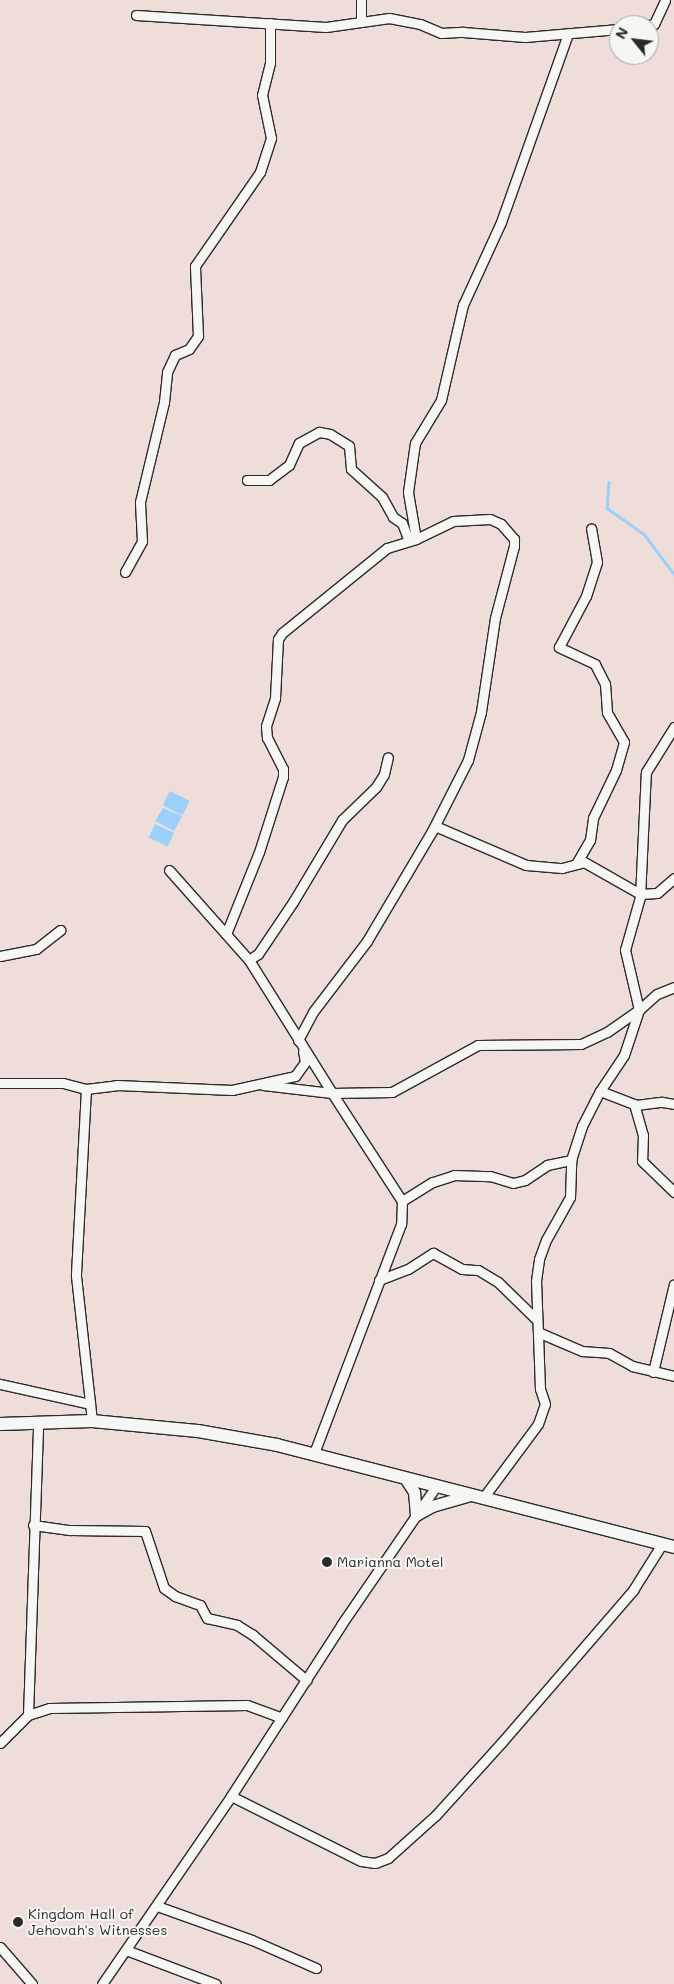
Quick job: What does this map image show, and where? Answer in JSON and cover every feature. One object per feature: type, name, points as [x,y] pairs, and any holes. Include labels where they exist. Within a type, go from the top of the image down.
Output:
[{"type":"main road","points":[[0,1424],[92,1421],[198,1432],[314,1454],[668,1546]]},
{"type":"street","points":[[361,0],[361,22]]},
{"type":"street","points":[[658,15],[665,0]]},
{"type":"street","points":[[136,15],[326,27],[388,18],[420,24],[441,33],[463,32],[525,38],[609,30]]},
{"type":"street","points":[[125,572],[142,541],[140,502],[164,402],[167,372],[175,354],[189,349],[198,336],[195,266],[260,172],[271,138],[262,95],[270,63],[270,23]]},
{"type":"street","points":[[413,540],[408,492],[416,443],[441,400],[463,305],[501,222],[568,34]]},
{"type":"street","points":[[247,480],[269,480],[289,465],[299,443],[319,432],[330,434],[349,446],[351,469],[381,496],[393,517],[403,525],[413,540]]},
{"type":"street","points":[[0,1083],[63,1083],[86,1088],[117,1086],[232,1090],[263,1085],[295,1076],[305,1062],[300,1044],[313,1012],[367,941],[435,826],[468,760],[479,720],[495,618],[511,565],[514,539],[502,524],[480,519],[445,523],[413,540],[380,552],[278,639],[276,691],[266,726],[267,738],[283,769],[283,777],[259,852],[226,934]]},
{"type":"street","points":[[576,864],[590,840],[592,818],[616,770],[624,742],[607,712],[605,684],[595,664],[559,647],[586,596],[597,562],[592,529]]},
{"type":"street","points":[[483,1498],[542,1414],[545,1404],[540,1388],[540,1334],[537,1320],[539,1259],[546,1240],[570,1197],[571,1160],[582,1126],[600,1092],[624,1055],[639,1010],[625,950],[640,894],[646,772],[674,727]]},
{"type":"street","points":[[249,960],[258,954],[293,902],[342,820],[376,787],[384,774],[388,757]]},
{"type":"street","points":[[435,826],[526,865],[562,868],[576,864],[591,865],[640,894],[657,893],[674,878]]},
{"type":"street","points":[[169,870],[249,960],[300,1044],[402,1201],[400,1224],[314,1454]]},
{"type":"street","points":[[0,956],[36,949],[60,930]]},
{"type":"street","points":[[263,1085],[332,1093],[392,1092],[478,1045],[581,1044],[607,1032],[639,1010],[657,994],[674,987]]},
{"type":"street","points":[[86,1088],[76,1276],[92,1421]]},
{"type":"street","points":[[600,1092],[634,1104],[674,1104]]},
{"type":"street","points":[[634,1104],[643,1135],[642,1161],[674,1195]]},
{"type":"street","points":[[402,1201],[433,1182],[454,1175],[490,1176],[513,1183],[526,1180],[547,1165],[571,1160]]},
{"type":"street","points":[[379,1280],[408,1269],[433,1253],[462,1268],[478,1270],[498,1282],[537,1320]]},
{"type":"street","points":[[653,1372],[674,1284]]},
{"type":"street","points":[[540,1334],[582,1351],[609,1353],[632,1366],[674,1376]]},
{"type":"street","points":[[0,1384],[90,1404]]},
{"type":"street","points":[[28,1715],[30,1698],[33,1525],[38,1424]]},
{"type":"street","points":[[405,1478],[414,1492],[416,1515]]},
{"type":"street","points":[[102,1984],[232,1796],[306,1680],[436,1486]]},
{"type":"street","points":[[416,1515],[432,1506],[470,1494]]},
{"type":"street","points":[[33,1525],[70,1530],[145,1531],[164,1588],[175,1596],[200,1605],[207,1618],[237,1625],[253,1635],[306,1680]]},
{"type":"street","points":[[232,1796],[361,1861],[376,1863],[388,1858],[436,1815],[502,1742],[633,1590],[668,1546]]},
{"type":"street","points":[[30,1698],[42,1709]]},
{"type":"street","points":[[0,1744],[28,1715],[42,1709],[247,1705],[282,1718]]},
{"type":"street","points":[[157,1906],[252,1940],[316,1968]]},
{"type":"street","points":[[0,1947],[32,1984]]},
{"type":"street","points":[[126,1950],[216,1984]]},
{"type":"water","points":[[170,791],[190,801],[182,815],[163,805]]},
{"type":"water","points":[[163,808],[182,816],[174,831],[155,821]]},
{"type":"water","points":[[155,824],[174,833],[168,846],[149,838]]},
{"type":"waterway","points":[[609,482],[607,508],[644,534],[674,574]]},
{"type":"place","name":"Marianna Motel","points":[[327,1562]]},
{"type":"place","name":"Kingdom Hall of Jehovah's Witnesses","points":[[18,1922]]}]
